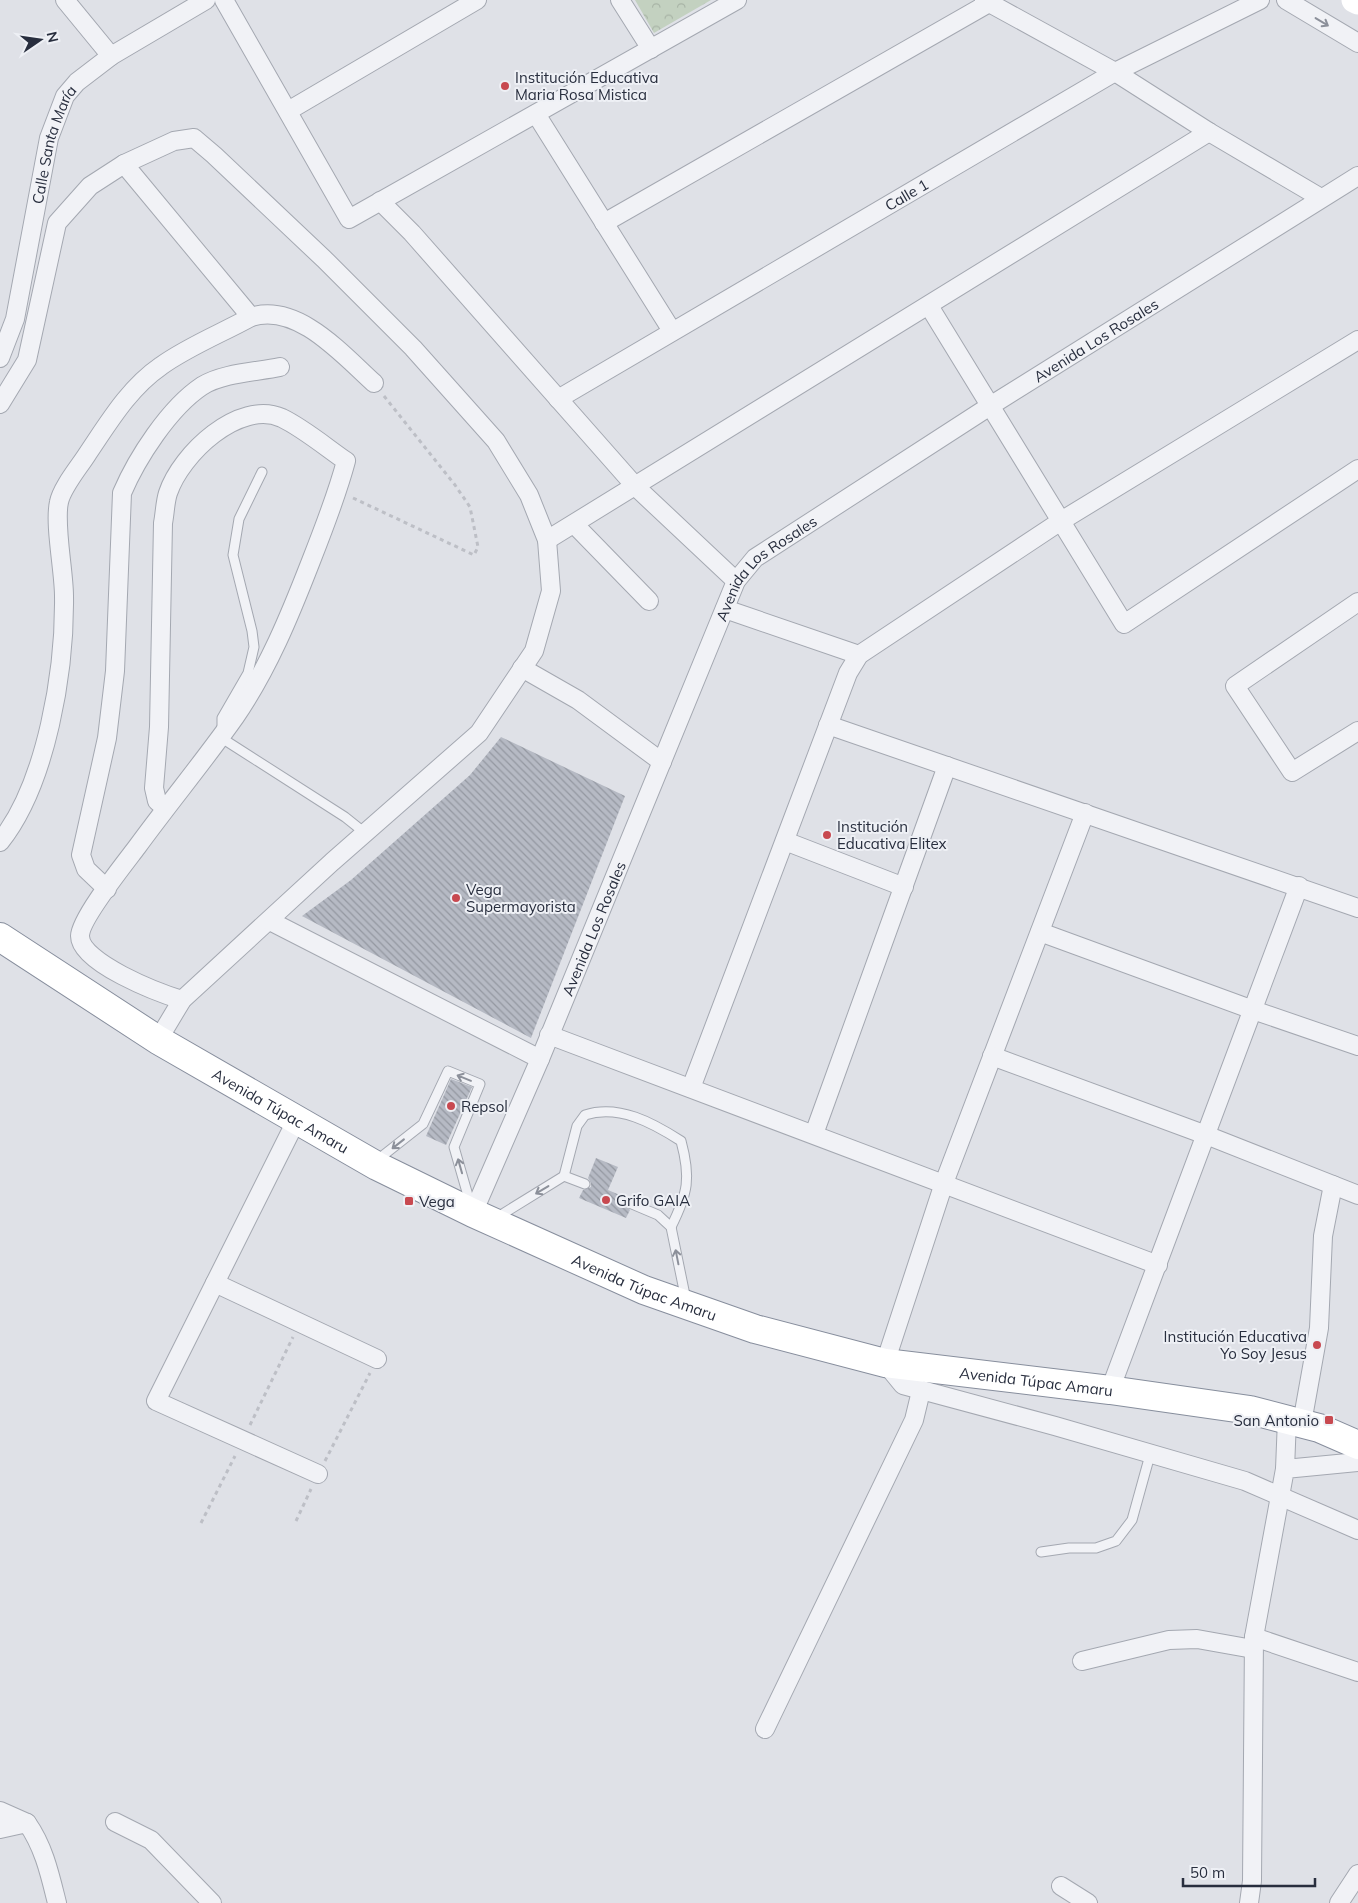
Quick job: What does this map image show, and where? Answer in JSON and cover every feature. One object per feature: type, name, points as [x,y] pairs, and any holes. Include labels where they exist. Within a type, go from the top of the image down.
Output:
[{"type":"highway","name":"Avenida Túpac Amaru","points":[[0,937],[158,1040],[296,1121],[373,1163],[482,1217],[644,1290],[764,1331],[885,1363],[1222,1405],[1294,1421],[1358,1445]]},
{"type":"street","points":[[65,0],[111,56]]},
{"type":"street","name":"Calle Santa María","points":[[0,358],[15,319],[49,138],[65,96],[77,82],[111,56],[206,0]]},
{"type":"street","points":[[224,0],[349,219],[737,0]]},
{"type":"street","points":[[288,111],[477,0]]},
{"type":"street","points":[[620,0],[651,49]]},
{"type":"street","name":"Calle 1","points":[[558,399],[1115,72],[1260,0]]},
{"type":"street","points":[[1286,0],[1358,43]]},
{"type":"street","points":[[1354,0],[1358,2]]},
{"type":"street","points":[[604,223],[987,1],[1115,72],[1209,132],[1321,198]]},
{"type":"street","points":[[536,114],[672,331]]},
{"type":"street","points":[[548,540],[1209,132]]},
{"type":"street","points":[[0,404],[27,360],[58,222],[90,186],[124,164],[174,141],[194,138],[214,155],[413,348],[496,441],[529,494],[548,540],[551,591],[534,651],[479,733],[365,833],[182,1000],[158,1040]]},
{"type":"street","points":[[124,164],[251,318]]},
{"type":"street","name":"Avenida Los Rosales","points":[[482,1217],[549,1035],[736,581],[755,558],[990,406],[1321,198],[1355,184]]},
{"type":"street","points":[[380,201],[412,233],[636,487],[736,581]]},
{"type":"street","points":[[929,306],[1124,624],[1358,469]]},
{"type":"street","points":[[0,842],[10,830],[30,786],[48,735],[63,649],[64,596],[59,501],[75,473],[120,405],[160,366],[264,313],[287,316],[327,340],[374,383]]},
{"type":"street","points":[[692,1088],[848,673],[859,655],[1061,521],[1358,340]]},
{"type":"street","points":[[107,888],[86,869],[81,855],[107,738],[115,671],[122,493],[131,471],[157,433],[179,406],[202,386],[226,377],[280,367]]},
{"type":"street","points":[[165,808],[156,801],[154,788],[159,727],[163,523],[168,492],[183,467],[202,444],[234,421],[255,414],[282,418],[346,461],[338,491],[292,612],[272,654],[235,716],[107,888],[84,922],[80,936],[83,947],[109,968],[151,990],[182,1000]]},
{"type":"street","points":[[574,524],[649,600]]},
{"type":"street","points":[[1358,602],[1235,686],[1292,772],[1358,730]]},
{"type":"street","points":[[725,609],[859,655]]},
{"type":"street","points":[[522,668],[578,700],[662,762]]},
{"type":"street","points":[[828,725],[1299,886],[1358,908]]},
{"type":"street","points":[[814,1134],[947,766]]},
{"type":"street","points":[[1085,813],[944,1183],[885,1363],[903,1385],[1236,1478],[1279,1494],[1358,1530]]},
{"type":"street","points":[[785,841],[904,887]]},
{"type":"street","points":[[1110,1390],[1299,886]]},
{"type":"street","points":[[270,921],[540,1059]]},
{"type":"street","points":[[1040,932],[1253,1010],[1358,1046]]},
{"type":"street","points":[[549,1035],[944,1183],[1158,1266]]},
{"type":"street","points":[[992,1056],[1206,1135],[1358,1195]]},
{"type":"street","points":[[296,1121],[156,1401],[318,1474]]},
{"type":"street","points":[[1249,1903],[1252,1881],[1253,1643],[1294,1421],[1319,1328],[1324,1236],[1333,1185]]},
{"type":"street","points":[[215,1283],[377,1359]]},
{"type":"street","points":[[765,1729],[914,1420],[921,1391]]},
{"type":"street","points":[[1285,1469],[1358,1462]]},
{"type":"street","points":[[1082,1661],[1169,1640],[1197,1639],[1253,1643],[1358,1672]]},
{"type":"street","points":[[0,1811],[26,1824],[36,1835],[44,1855],[57,1903]]},
{"type":"street","points":[[115,1822],[151,1840],[212,1903]]},
{"type":"street","points":[[0,1829],[26,1824]]},
{"type":"street","points":[[1339,1903],[1358,1874]]},
{"type":"street","points":[[1061,1886],[1088,1903]]},
{"type":"lane","points":[[262,472],[239,519],[233,555],[252,631],[254,647],[248,673],[222,718],[222,733],[345,817],[365,833]]},
{"type":"lane","points":[[373,1163],[427,1125],[448,1071],[480,1084],[455,1135],[454,1147],[482,1217],[564,1176],[585,1184]]},
{"type":"lane","points":[[564,1176],[577,1126],[585,1115],[614,1112],[654,1123],[681,1140],[688,1164],[686,1197],[671,1227]]},
{"type":"lane","points":[[632,1204],[658,1215],[671,1227],[687,1305]]},
{"type":"lane","points":[[1041,1552],[1069,1548],[1096,1548],[1116,1541],[1132,1520],[1150,1455]]},
{"type":"path","points":[[338,491],[474,555],[478,547],[470,507],[456,485],[374,383]]},
{"type":"path","points":[[296,1521],[377,1359]]},
{"type":"green space","points":[[635,0],[711,0],[654,33]]},
{"type":"building","name":"Vega Supermayorista","points":[[501,737],[625,796],[531,1038],[302,916],[351,880],[470,775]]},
{"type":"building","name":"Repsol","points":[[451,1079],[472,1087],[446,1145],[426,1136]]},
{"type":"building","points":[[596,1158],[618,1167],[608,1190],[629,1199],[626,1204],[630,1210],[626,1218],[579,1198],[583,1190],[591,1187],[588,1178]]},
{"type":"place","name":"Institución Educativa Maria Rosa Mistica","points":[[505,86]]},
{"type":"place","name":"Institución Educativa Elitex","points":[[827,835]]},
{"type":"place","name":"Vega Supermayorista","points":[[456,898]]},
{"type":"place","name":"Repsol","points":[[451,1106]]},
{"type":"place","name":"Grifo GAIA","points":[[606,1200]]},
{"type":"place","name":"Vega","points":[[409,1201]]},
{"type":"place","name":"Institución Educativa Yo Soy Jesus","points":[[1317,1345]]},
{"type":"place","name":"San Antonio","points":[[1329,1420]]}]
